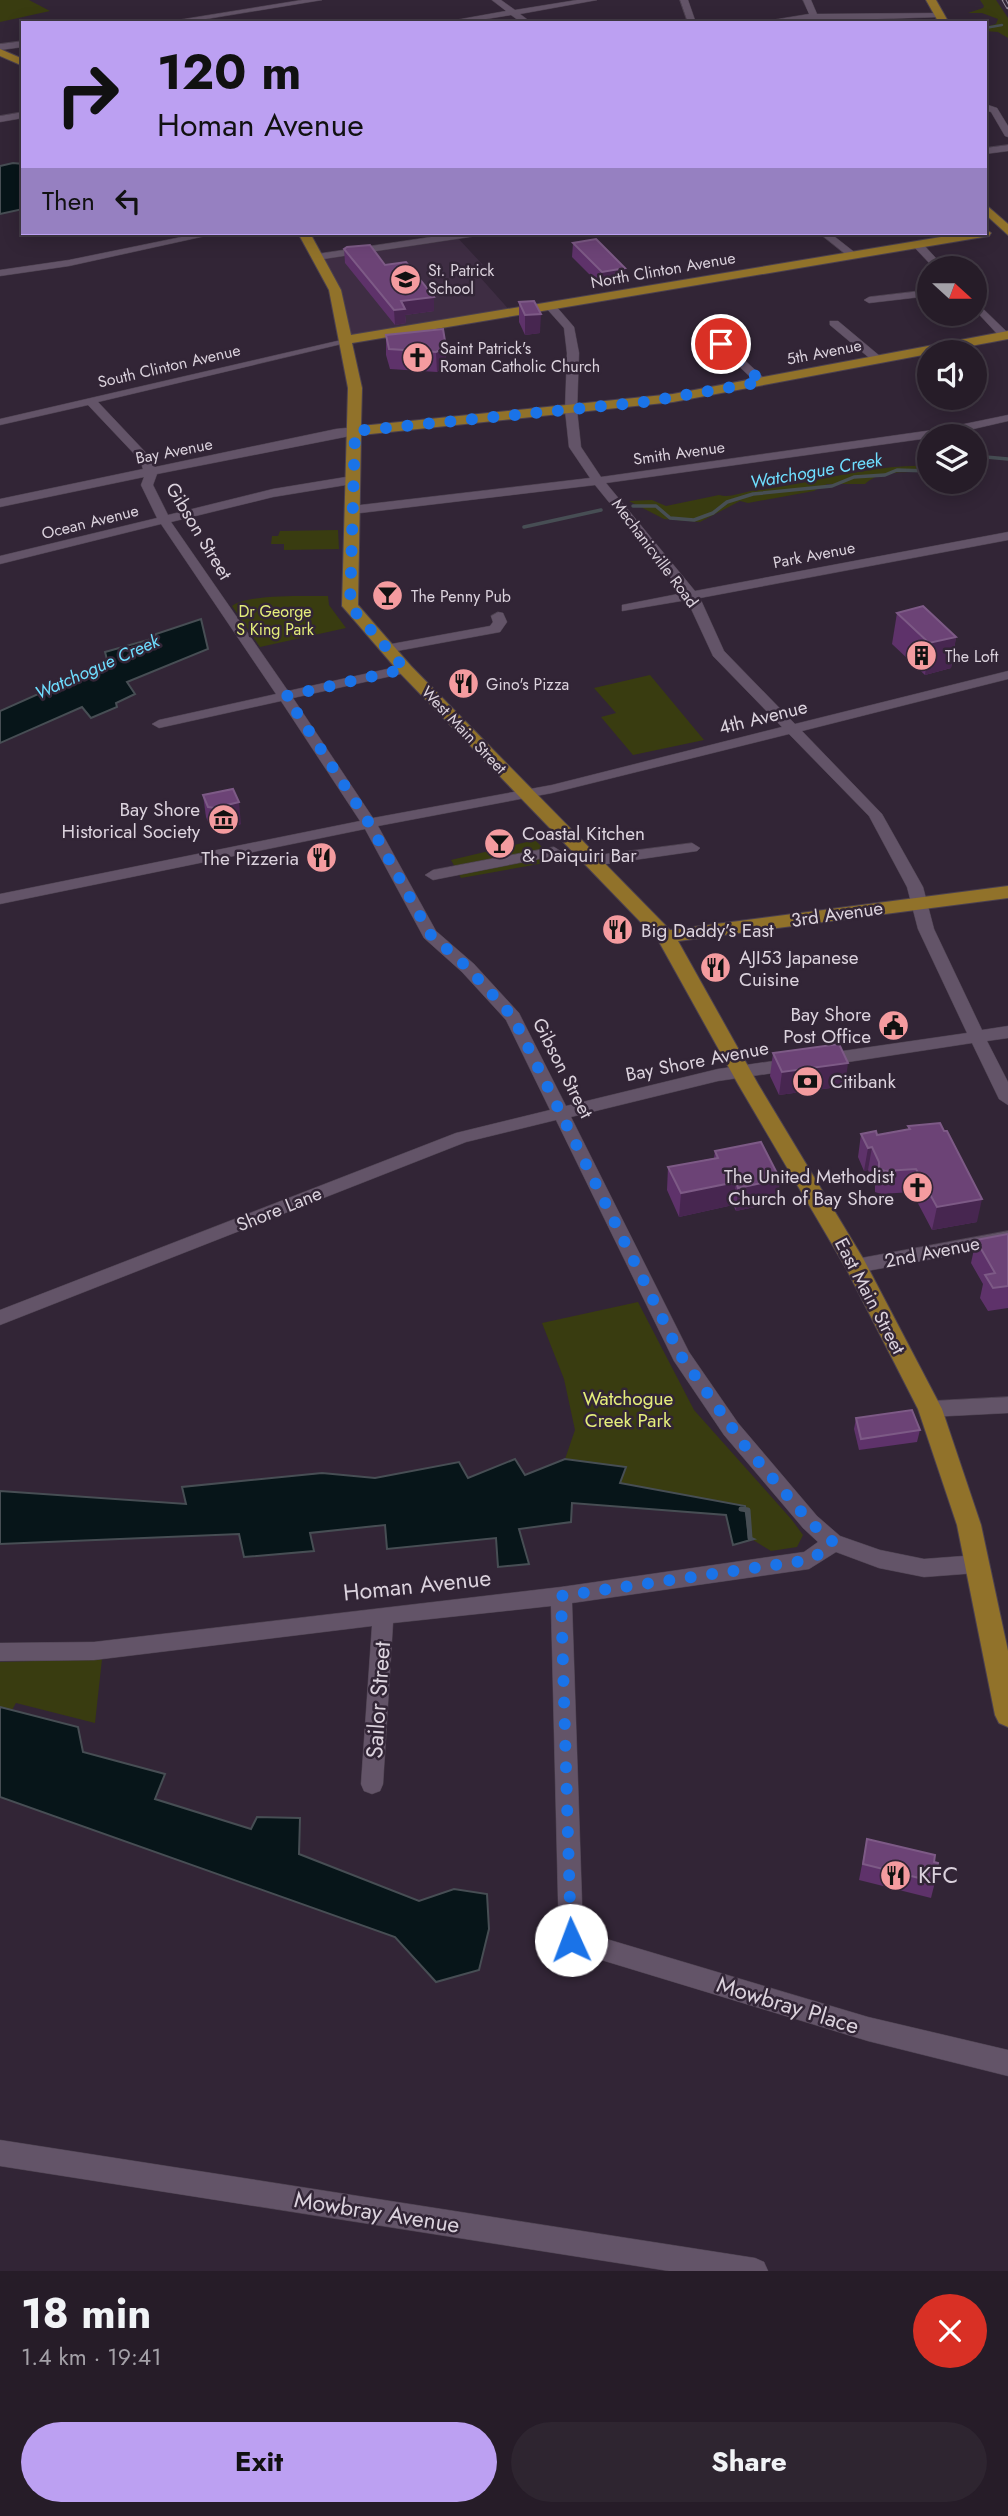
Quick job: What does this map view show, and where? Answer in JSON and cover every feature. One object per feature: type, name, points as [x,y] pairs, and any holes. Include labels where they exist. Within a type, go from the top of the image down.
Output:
[{"type":"main road","points":[[931,0],[942,19]]},
{"type":"main road","points":[[0,52],[21,62]]},
{"type":"main road","points":[[987,209],[1007,230]]},
{"type":"main road","name":"North Clinton Avenue","points":[[987,233],[1007,230]]},
{"type":"main road","name":"West Main Street","points":[[305,235],[335,290],[355,388],[350,606],[386,649],[527,794]]},
{"type":"main road","name":"North Clinton Avenue","points":[[346,340],[973,235]]},
{"type":"main road","name":"5th Avenue","points":[[355,431],[673,398],[1007,335]]},
{"type":"main road","name":"East Main Street","points":[[527,794],[666,937],[740,1071],[856,1266],[930,1409],[969,1525],[1008,1715]]},
{"type":"main road","name":"3rd Avenue","points":[[666,937],[1008,892]]},
{"type":"street","points":[[177,21],[318,0]]},
{"type":"street","points":[[496,0],[525,21]]},
{"type":"street","points":[[456,21],[593,0]]},
{"type":"street","points":[[684,0],[691,21]]},
{"type":"street","points":[[807,0],[814,17]]},
{"type":"street","points":[[777,21],[814,17],[942,19]]},
{"type":"street","points":[[0,47],[21,44]]},
{"type":"street","points":[[987,108],[994,110],[1008,134]]},
{"type":"street","points":[[0,119],[21,115]]},
{"type":"street","points":[[987,151],[1008,148]]},
{"type":"street","points":[[0,273],[60,265],[204,235]]},
{"type":"street","points":[[317,257],[463,235]]},
{"type":"street","points":[[827,235],[853,255]]},
{"type":"street","points":[[918,244],[929,256]]},
{"type":"street","points":[[869,300],[917,294]]},
{"type":"street","name":"Mechanicville Road","points":[[551,307],[569,327],[573,353],[571,410],[575,447],[598,481],[692,596],[718,653],[875,814],[915,887],[917,903],[941,965],[1008,1099]]},
{"type":"street","points":[[987,316],[1007,335]]},
{"type":"street","points":[[834,323],[877,359]]},
{"type":"street","name":"South Clinton Avenue","points":[[0,422],[346,340]]},
{"type":"street","points":[[721,344],[762,382]]},
{"type":"street","name":"Gibson Street","points":[[90,400],[145,459],[151,473],[147,485],[164,520],[223,610],[286,696],[369,823],[430,934],[468,968],[513,1017],[681,1356],[724,1419],[810,1522],[833,1542],[879,1559],[924,1568],[977,1564]]},
{"type":"street","name":"Smith Avenue","points":[[352,510],[598,481],[940,433],[1008,418]]},
{"type":"street","name":"Bay Avenue","points":[[0,503],[355,431]]},
{"type":"street","name":"Ocean Avenue","points":[[0,560],[273,494],[352,480]]},
{"type":"street","name":"Park Avenue","points":[[627,608],[1008,536]]},
{"type":"street","points":[[386,649],[495,629],[500,622],[498,616]]},
{"type":"street","points":[[159,724],[405,669]]},
{"type":"street","name":"4th Avenue","points":[[0,899],[369,823],[527,794],[1008,675]]},
{"type":"street","points":[[606,859],[692,848]]},
{"type":"street","points":[[433,875],[554,852]]},
{"type":"street","name":"Bay Shore Avenue","points":[[561,1111],[740,1071],[1008,1032]]},
{"type":"street","name":"Shore Lane","points":[[0,1318],[453,1140],[561,1111]]},
{"type":"street","name":"2nd Avenue","points":[[856,1266],[1008,1238]]},
{"type":"street","points":[[930,1409],[1008,1405]]},
{"type":"street","name":"Homan Avenue","points":[[0,1652],[94,1651],[561,1596],[809,1560],[833,1542]]},
{"type":"street","name":"Mowbray Place","points":[[561,1596],[571,1940],[868,2029],[1008,2063]]},
{"type":"street","name":"Sailor Street","points":[[372,1784],[383,1615]]},
{"type":"street","name":"Mowbray Avenue","points":[[0,2153],[755,2271]]},
{"type":"shaded area","points":[[21,164],[21,209],[0,214],[0,166]]},
{"type":"shaded area","name":"St. Patrick School","points":[[456,236],[483,265],[471,267],[512,313],[346,340],[335,290],[317,257]]},
{"type":"shaded area","points":[[201,619],[208,649],[127,682],[135,694],[116,703],[117,707],[91,718],[82,707],[0,743],[0,711],[108,663],[105,652],[155,638],[156,634]]},
{"type":"shaded area","points":[[515,1459],[525,1475],[565,1459],[626,1467],[620,1483],[745,1506],[749,1537],[754,1539],[733,1545],[726,1515],[572,1503],[571,1522],[519,1529],[529,1564],[498,1567],[496,1538],[387,1549],[385,1525],[310,1533],[314,1551],[244,1557],[239,1534],[0,1544],[0,1491],[186,1504],[182,1487],[322,1473],[375,1478],[459,1462],[468,1478]]},
{"type":"shaded area","points":[[0,1707],[78,1727],[83,1752],[165,1774],[155,1799],[251,1829],[257,1817],[300,1818],[299,1854],[419,1901],[454,1889],[487,1894],[489,1929],[479,1970],[436,1982],[395,1937],[0,1797]]},
{"type":"green space","points":[[0,0],[29,0],[50,11],[0,22]]},
{"type":"green space","points":[[980,0],[996,0],[1008,18],[1008,38],[998,32],[987,31],[987,26],[996,24],[998,19],[982,13],[968,13],[984,6]]},
{"type":"green space","points":[[917,466],[917,472],[886,474],[865,484],[827,484],[814,491],[748,503],[740,501],[700,522],[664,519],[629,501],[652,500],[666,506],[862,471]]},
{"type":"green space","points":[[338,530],[339,549],[284,550],[284,544],[271,544],[272,536],[278,536],[280,531]]},
{"type":"green space","name":"Dr George S King Park","points":[[328,596],[329,605],[346,628],[260,647],[232,606],[250,599]]},
{"type":"green space","points":[[650,675],[704,740],[633,755],[601,717],[616,713],[594,688]]},
{"type":"green space","points":[[535,840],[556,861],[461,878],[451,860]]},
{"type":"green space","name":"Watchogue Creek Park","points":[[638,1302],[694,1410],[792,1520],[803,1535],[797,1547],[771,1551],[750,1538],[745,1506],[619,1483],[625,1467],[565,1459],[575,1430],[564,1379],[542,1323]]},
{"type":"green space","points":[[102,1659],[95,1723],[16,1703],[12,1710],[0,1708],[0,1662]]},
{"type":"building","points":[[596,239],[625,268],[602,272],[573,243]]},
{"type":"building","points":[[370,245],[385,265],[406,262],[434,297],[401,301],[405,309],[394,310],[344,249]]},
{"type":"building","points":[[534,301],[541,314],[525,315],[519,302]]},
{"type":"building","points":[[443,329],[446,347],[436,352],[389,349],[386,335]]},
{"type":"building","points":[[923,606],[956,637],[929,643],[897,613]]},
{"type":"building","points":[[233,789],[239,802],[215,808],[208,807],[203,795]]},
{"type":"building","points":[[839,1044],[848,1063],[782,1072],[773,1053]]},
{"type":"building","points":[[940,1123],[944,1131],[947,1131],[982,1199],[937,1207],[916,1169],[879,1169],[879,1162],[872,1147],[868,1148],[861,1134],[876,1131],[877,1135],[910,1129],[908,1126]]},
{"type":"building","points":[[761,1142],[780,1179],[738,1188],[736,1182],[681,1193],[668,1167],[718,1158],[715,1151]]},
{"type":"building","points":[[1008,1234],[1008,1286],[993,1288],[985,1275],[995,1273],[976,1240]]},
{"type":"building","points":[[912,1410],[920,1430],[861,1439],[856,1418]]},
{"type":"building","points":[[867,1839],[935,1855],[934,1862],[938,1863],[935,1882],[863,1864]]},
{"type":"waterway","points":[[987,28],[1002,25]]},
{"type":"waterway","name":"Watchogue Creek","points":[[987,457],[1008,459]]},
{"type":"waterway","name":"Watchogue Creek","points":[[633,506],[656,506],[670,518],[694,520],[713,513],[727,502],[753,494],[832,486],[854,477],[885,475],[897,470],[917,471]]},
{"type":"waterway","name":"Watchogue Creek","points":[[524,527],[601,510]]},
{"type":"waterway","points":[[741,1509],[748,1510],[750,1538]]},
{"type":"railway","points":[[1004,0],[1008,7]]},
{"type":"place","name":"St. Patrick School","points":[[405,279]]},
{"type":"place","name":"Saint Patrick's Roman Catholic Church","points":[[417,357]]},
{"type":"place","name":"The Penny Pub","points":[[388,596]]},
{"type":"place","name":"The Loft","points":[[922,656]]},
{"type":"place","name":"Gino's Pizza","points":[[463,684]]},
{"type":"place","name":"Bay Shore Historical Society","points":[[223,820]]},
{"type":"place","name":"Coastal Kitchen & Daiquiri Bar","points":[[499,844]]},
{"type":"place","name":"The Pizzeria","points":[[322,858]]},
{"type":"place","name":"Big Daddy’s East","points":[[618,930]]},
{"type":"place","name":"AJI53 Japanese Cuisine","points":[[716,968]]},
{"type":"place","name":"Bay Shore Post Office","points":[[894,1025]]},
{"type":"place","name":"Citibank","points":[[807,1081]]},
{"type":"place","name":"The United Methodist Church of Bay Shore","points":[[917,1187]]},
{"type":"place","name":"KFC","points":[[895,1875]]},
{"type":"route","points":[[571,1940],[561,1596],[809,1560],[833,1542],[810,1522],[745,1446],[716,1409],[681,1356],[513,1017],[468,968],[430,934],[369,823],[286,696],[405,669],[350,606],[355,431],[644,402],[762,382],[721,344]]}]
